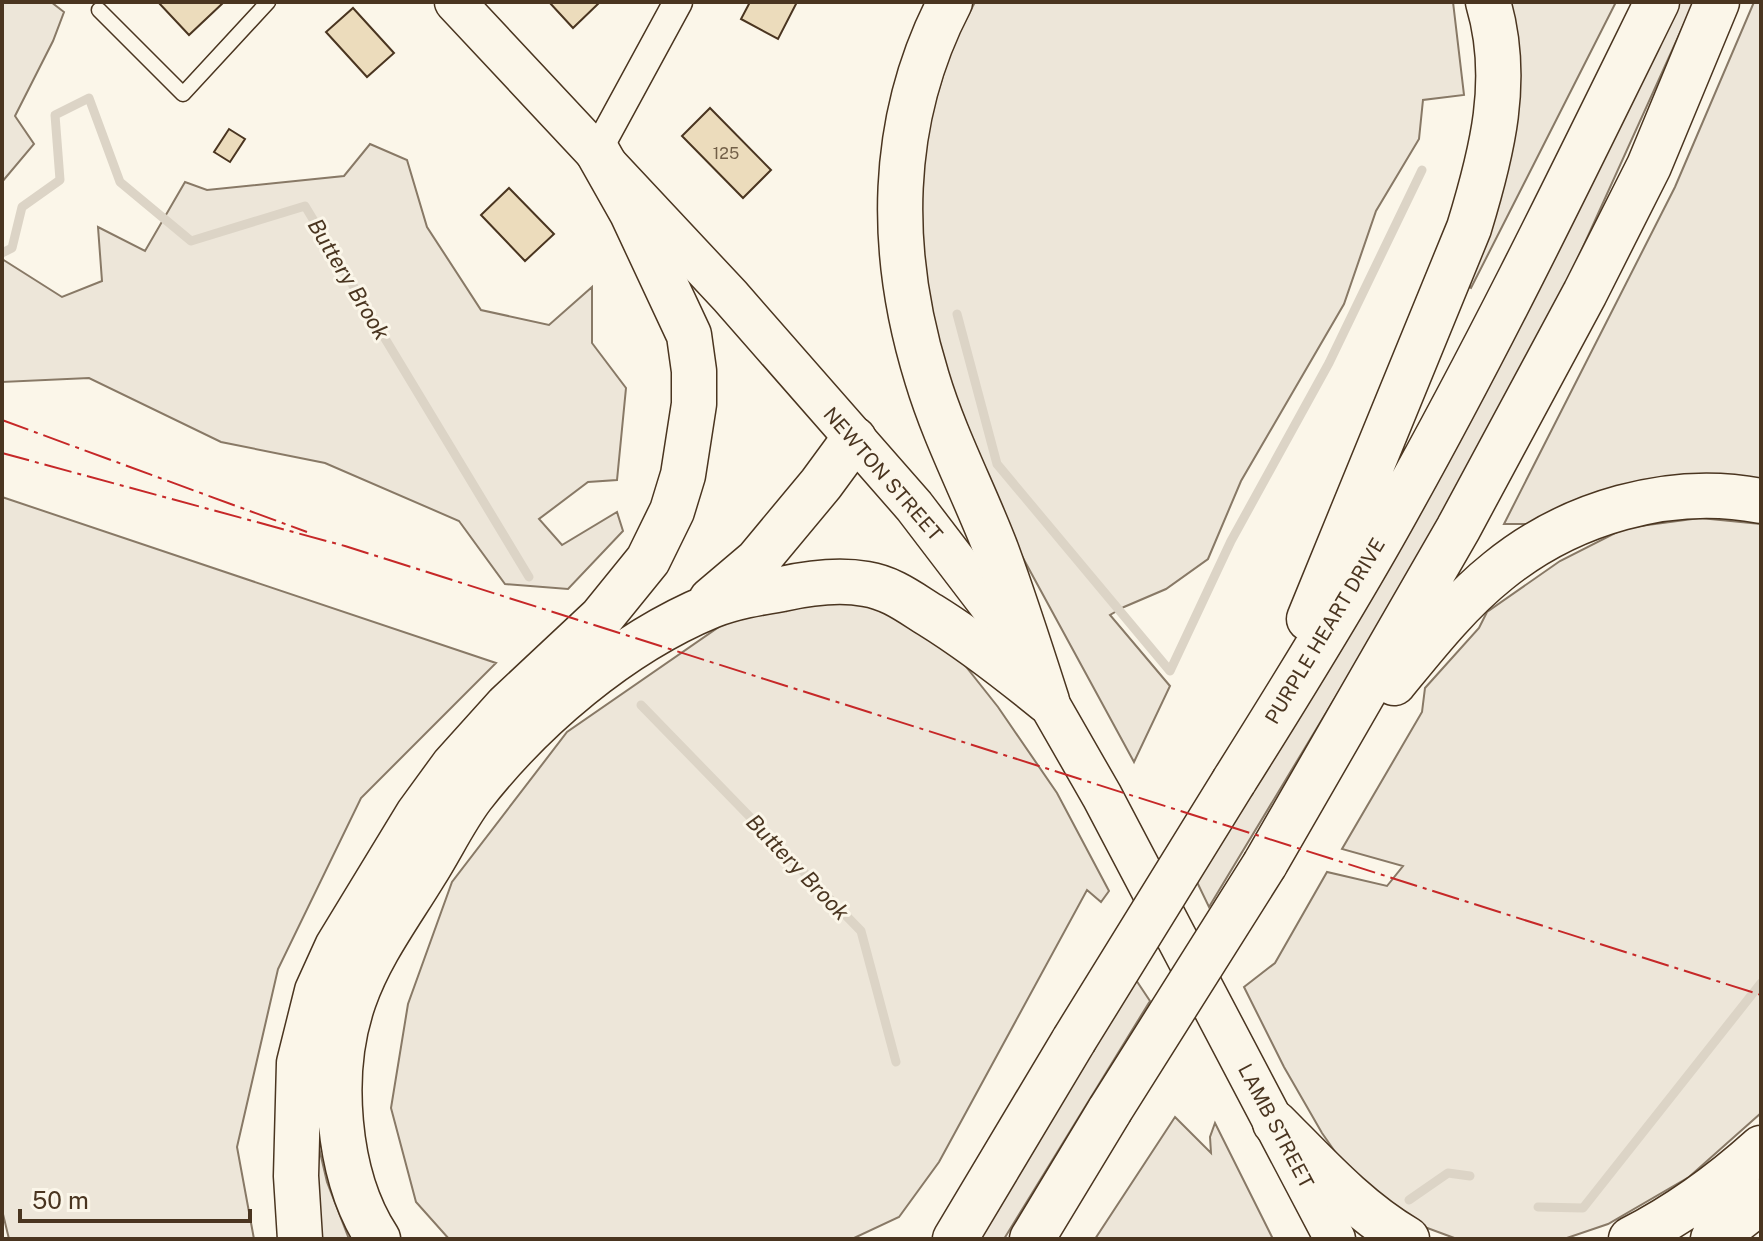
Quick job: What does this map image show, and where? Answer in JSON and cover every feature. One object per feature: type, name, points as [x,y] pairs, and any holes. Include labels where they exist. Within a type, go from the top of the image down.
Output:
[{"type":"main road","name":"NEWTON STREET","points":[[455,2],[730,296],[914,506],[1001,620],[1102,796],[1216,1014]]},
{"type":"main road","points":[[950,2],[919,77],[906,132],[899,187],[901,251],[911,315],[927,378],[996,550],[1047,701]]},
{"type":"main road","points":[[1274,718],[1318,595],[1463,241],[1482,186],[1499,103],[1499,62],[1488,2]]},
{"type":"main road","name":"PURPLE HEART DRIVE","points":[[955,1239],[1359,578],[1442,428],[1577,167],[1657,2]]},
{"type":"main road","points":[[1032,1239],[1265,864],[1458,529],[1592,280],[1649,166],[1717,2]]},
{"type":"main road","points":[[300,1239],[296,1176],[299,1063],[317,991],[337,947],[418,814],[453,766],[507,706],[601,618],[642,568],[665,527],[683,475],[694,404],[689,335],[632,213],[597,151]]},
{"type":"main road","points":[[694,614],[757,561],[854,439]]},
{"type":"main road","points":[[1324,763],[1450,617],[1497,571],[1523,552],[1593,517],[1631,506],[1702,495],[1761,501]]},
{"type":"main road","points":[[378,1239],[352,1187],[344,1153],[341,1117],[346,1036],[355,999],[368,967],[458,817],[511,752],[593,676],[694,614],[732,599],[806,584],[845,582],[886,588],[901,596],[969,639],[1047,701]]},
{"type":"main road","name":"LAMB STREET","points":[[1216,1014],[1335,1239]]},
{"type":"main road","points":[[1275,1123],[1340,1186],[1393,1231],[1407,1239]]},
{"type":"main road","points":[[1631,1239],[1712,1190],[1761,1148]]},
{"type":"main road","points":[[928,1239],[1007,1152]]},
{"type":"main road","points":[[1713,1239],[1761,1201]]},
{"type":"street","points":[[597,151],[678,2]]},
{"type":"lane","points":[[99,10],[183,94],[268,2]]},
{"type":"shaded area","points":[[2,2],[51,2],[64,12],[53,41],[15,116],[34,144],[2,182]]},
{"type":"shaded area","points":[[975,2],[1453,2],[1464,95],[1423,100],[1419,139],[1376,211],[1344,304],[1241,481],[1208,559],[1166,589],[1110,615],[1170,686],[1134,762],[986,490],[949,389],[928,299],[918,208],[925,135],[952,46]]},
{"type":"shaded area","points":[[1506,2],[1616,2],[1471,288],[1463,284]]},
{"type":"shaded area","points":[[1679,2],[1694,2],[1568,280],[1405,582],[1209,907],[1196,880]]},
{"type":"shaded area","points":[[1754,2],[1761,2],[1761,481],[1750,477],[1673,477],[1529,524],[1504,524],[1675,187]]},
{"type":"shaded area","points":[[370,144],[407,160],[427,227],[481,310],[549,325],[592,287],[592,343],[626,388],[617,480],[588,482],[539,519],[562,545],[617,512],[623,531],[568,589],[505,584],[459,521],[325,463],[221,442],[89,378],[2,382],[2,259],[62,297],[102,281],[98,227],[145,251],[185,182],[207,190],[344,176]]},
{"type":"shaded area","points":[[2,497],[496,663],[361,798],[278,969],[237,1147],[254,1239],[9,1239],[2,1210]]},
{"type":"shaded area","points":[[1700,518],[1761,524],[1761,1113],[1689,1177],[1608,1224],[1564,1239],[1457,1239],[1403,1219],[1354,1179],[1322,1133],[1284,1067],[1244,987],[1275,963],[1327,872],[1387,886],[1403,866],[1342,849],[1422,712],[1425,688],[1479,628],[1487,612],[1560,561],[1625,528]]},
{"type":"shaded area","points":[[806,594],[885,607],[948,644],[998,707],[1057,793],[1109,891],[1101,902],[1087,890],[939,1162],[899,1217],[852,1239],[449,1239],[416,1202],[391,1108],[408,1004],[452,882],[567,732],[729,620]]},
{"type":"shaded area","points":[[1134,977],[1150,1001],[1004,1239],[974,1239]]},
{"type":"shaded area","points":[[1175,1117],[1211,1153],[1210,1137],[1215,1123],[1273,1239],[1095,1239]]},
{"type":"shaded area","points":[[316,1135],[327,1182],[349,1239],[316,1239]]},
{"type":"building","points":[[158,2],[224,2],[189,35]]},
{"type":"building","points":[[549,2],[600,2],[573,28]]},
{"type":"building","points":[[750,2],[797,2],[778,39],[741,19]]},
{"type":"building","points":[[353,8],[394,53],[367,77],[326,32]]},
{"type":"building","points":[[710,108],[771,170],[743,198],[682,136]]},
{"type":"building","points":[[229,129],[245,139],[230,162],[214,152]]},
{"type":"building","points":[[509,188],[554,234],[525,261],[481,215]]},
{"type":"waterway","name":"Buttery Brook","points":[[2,253],[12,248],[22,207],[60,180],[55,115],[89,98],[120,182],[191,241],[305,206],[529,577]]},
{"type":"waterway","points":[[957,314],[997,464],[1170,671],[1231,541],[1329,363],[1422,170]]},
{"type":"waterway","name":"Buttery Brook","points":[[641,705],[861,931],[896,1062]]},
{"type":"waterway","points":[[1538,1207],[1583,1208],[1761,983]]},
{"type":"waterway","points":[[1409,1200],[1448,1173],[1470,1176]]},
{"type":"power","points":[[2,420],[307,532]]},
{"type":"power","points":[[2,453],[345,546],[1761,995]]}]
